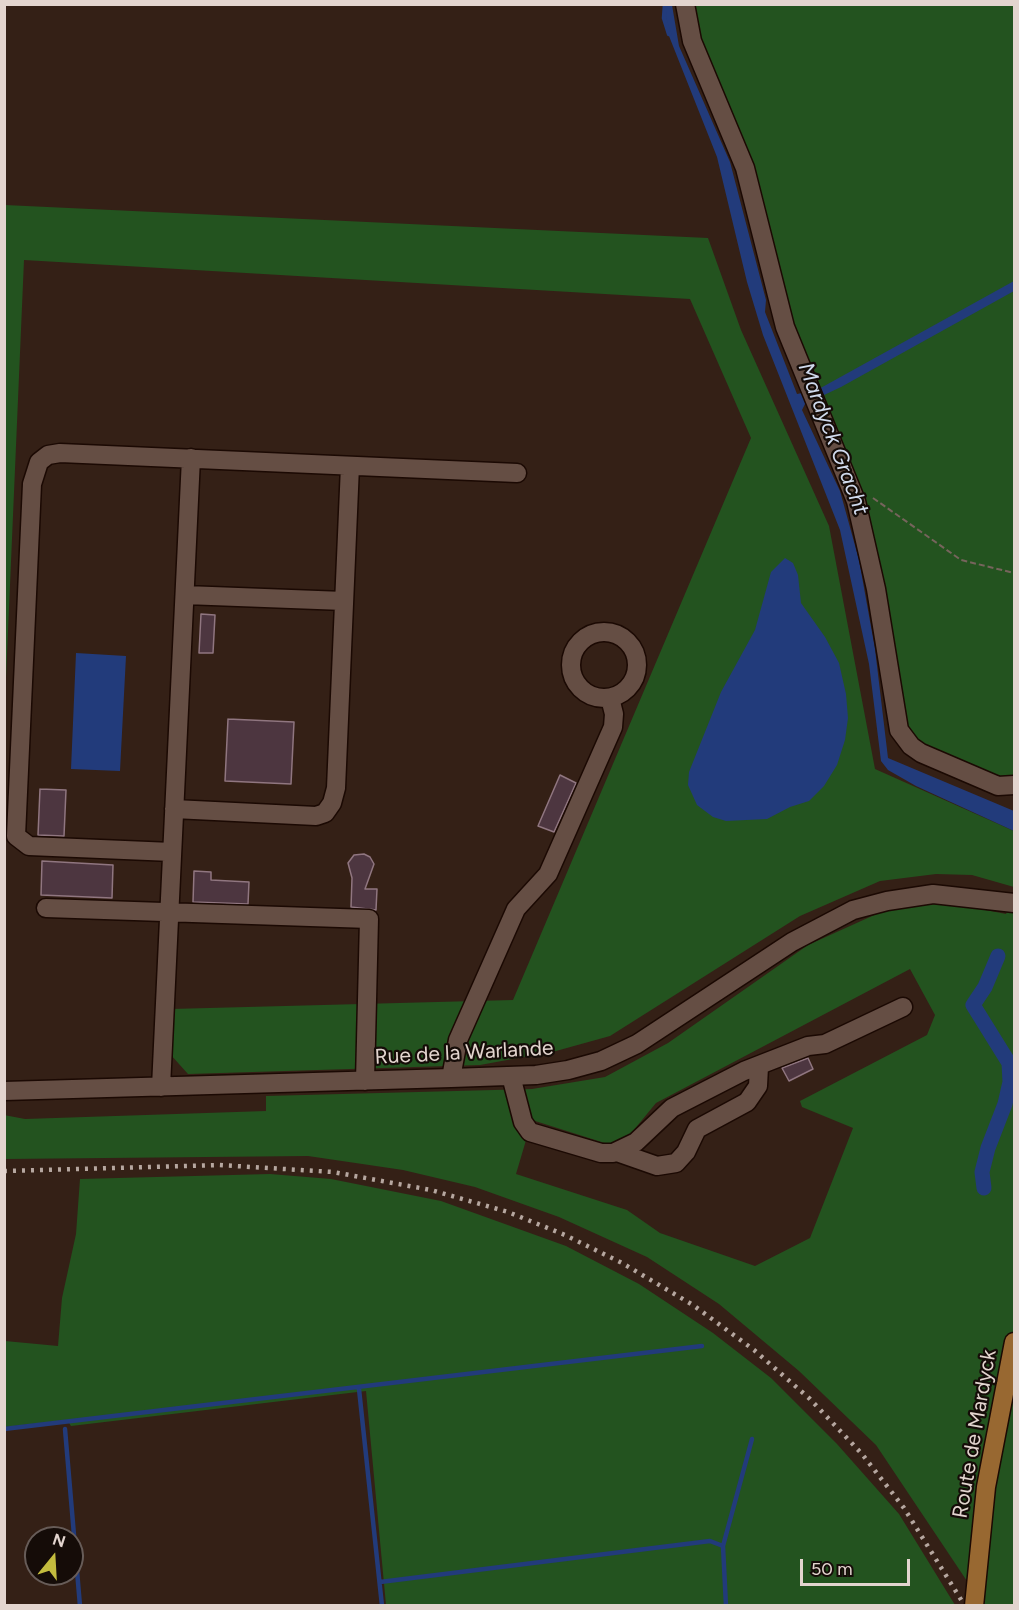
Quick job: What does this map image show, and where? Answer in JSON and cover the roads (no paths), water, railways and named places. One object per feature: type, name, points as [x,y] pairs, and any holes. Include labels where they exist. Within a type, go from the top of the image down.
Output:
[{"type":"main road","name":"Route de Mardyck","points":[[974,1605],[986,1487],[1014,1342]]},
{"type":"street","points":[[686,4],[692,41],[741,158],[777,300],[812,396],[845,469],[863,525],[899,730],[910,746],[921,753],[998,786],[1014,785]]},
{"type":"street","points":[[172,852],[29,846],[18,840],[15,830],[32,484],[35,469],[44,458],[60,453],[517,473]]},
{"type":"street","points":[[161,1087],[191,458]]},
{"type":"street","points":[[174,809],[316,816],[329,809],[336,788],[350,466]]},
{"type":"street","points":[[185,595],[344,601]]},
{"type":"street","points":[[451,1078],[458,1040],[516,909],[548,874],[614,724],[609,698]]},
{"type":"street","name":"Rue de la Warlande","points":[[4,1091],[511,1076],[567,1070],[624,1051],[792,942],[853,910],[887,901],[933,894],[989,899],[1014,905]]},
{"type":"street","points":[[46,908],[369,919],[364,1081]]},
{"type":"street","points":[[617,1152],[636,1142],[672,1108],[744,1071],[808,1046],[825,1044],[903,1007]]},
{"type":"street","points":[[511,1076],[523,1122],[530,1132],[602,1153],[617,1152],[657,1166],[676,1163],[687,1152],[697,1129],[747,1102],[758,1086],[759,1067]]},
{"type":"water","points":[[665,5],[672,5],[679,46],[730,162],[766,300],[765,312],[797,394],[817,390],[1014,281],[1014,291],[841,387],[805,404],[802,410],[840,491],[859,560],[875,649],[888,758],[1014,811],[1014,831],[916,786],[888,770],[881,761],[869,664],[840,530],[763,335],[747,282],[717,157],[667,31]]},
{"type":"water","points":[[785,558],[793,563],[798,575],[801,603],[825,637],[839,663],[846,694],[848,718],[845,740],[837,765],[824,786],[809,801],[790,807],[767,819],[726,821],[713,817],[697,805],[688,785],[689,772],[721,692],[755,630],[771,572]]},
{"type":"water","points":[[76,653],[126,656],[120,771],[71,769]]},
{"type":"waterway","name":"Mardyck Gracht","points":[[665,4],[664,18],[669,34]]},
{"type":"waterway","name":"Mardyck Gracht","points":[[984,1188],[982,1172],[988,1148],[1005,1104],[1010,1082],[1009,1063],[973,1005],[985,987],[998,956]]},
{"type":"waterway","points":[[4,1429],[702,1346]]},
{"type":"waterway","points":[[359,1389],[382,1606]]},
{"type":"waterway","points":[[65,1429],[80,1606]]},
{"type":"waterway","points":[[726,1606],[723,1546],[752,1439]]},
{"type":"waterway","points":[[380,1582],[710,1541],[723,1546]]},
{"type":"railway","points":[[4,1171],[219,1165],[333,1172],[431,1190],[508,1212],[565,1235],[622,1263],[693,1305],[754,1350],[810,1399],[862,1454],[904,1508],[965,1606]]}]
